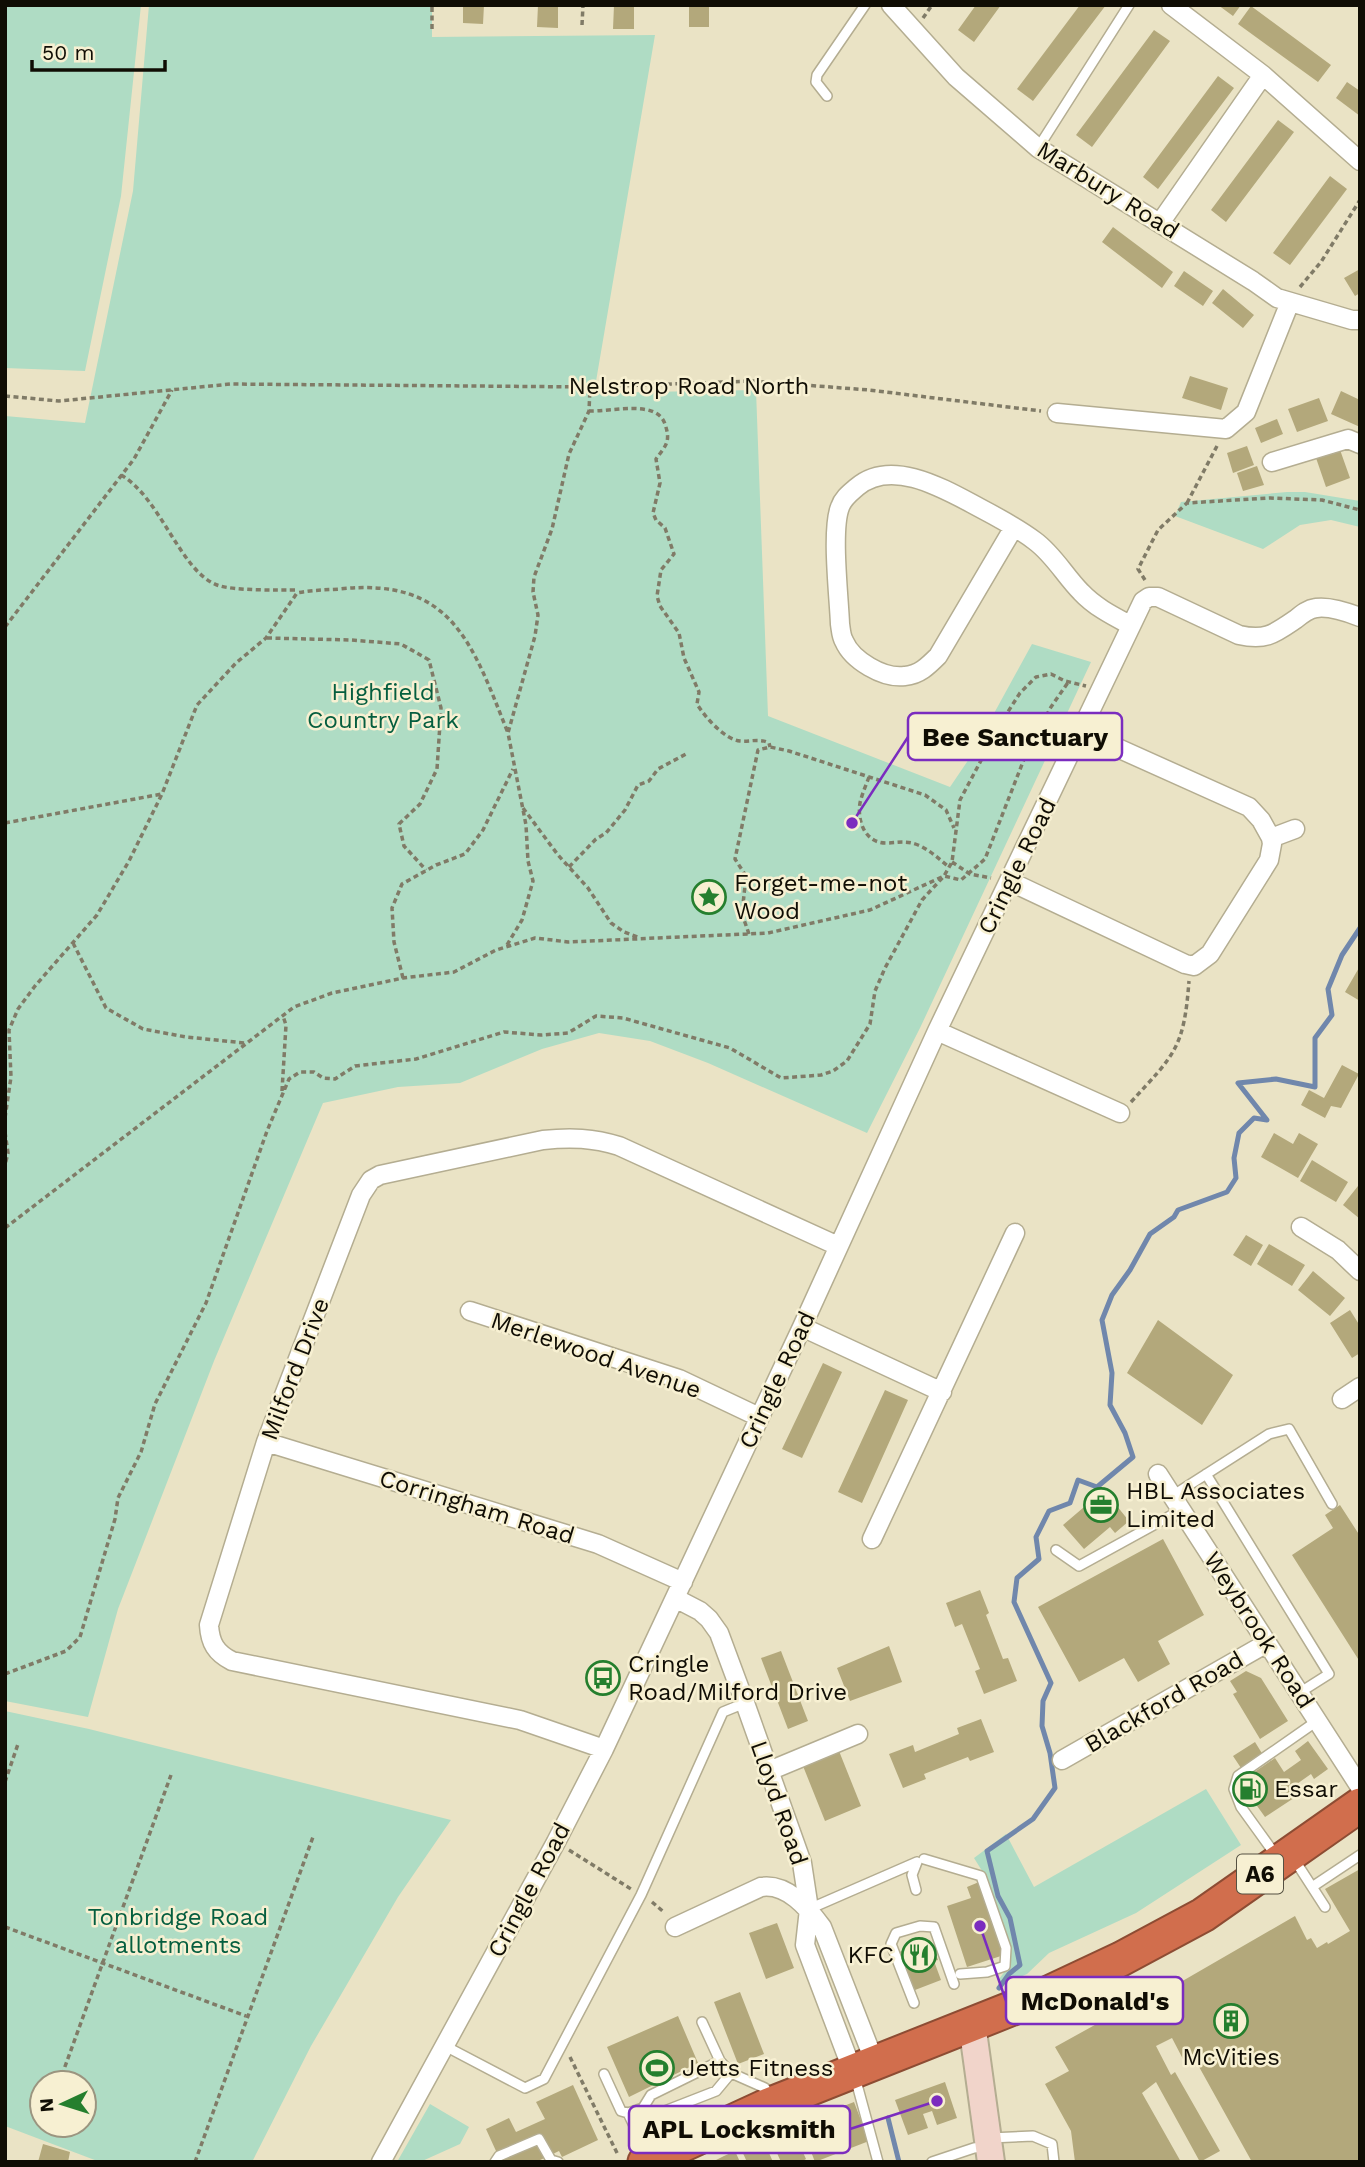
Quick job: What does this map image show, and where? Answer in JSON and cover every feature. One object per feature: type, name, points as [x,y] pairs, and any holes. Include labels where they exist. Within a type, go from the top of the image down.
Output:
[{"type":"highway","name":"A6","points":[[638,2159],[1038,1998],[1121,1959],[1203,1915],[1360,1805]]},
{"type":"street","name":"Marbury Road","points":[[891,5],[956,77],[1038,148],[1277,298],[1360,320]]},
{"type":"street","points":[[1171,5],[1263,75],[1360,161]]},
{"type":"street","points":[[1160,223],[1263,75]]},
{"type":"street","points":[[1057,413],[1226,429],[1246,412],[1290,302]]},
{"type":"street","points":[[1272,462],[1348,439],[1360,444]]},
{"type":"street","points":[[1014,527],[938,656],[927,667],[905,677],[892,676],[869,666],[852,654],[843,639],[840,624],[836,526],[840,508],[847,495],[866,480],[884,475],[901,476],[940,486],[1014,527],[1052,556],[1092,602],[1130,625]]},
{"type":"street","points":[[1158,597],[1251,638],[1264,638],[1306,611],[1317,608],[1360,617]]},
{"type":"street","name":"Cringle Road","points":[[381,2162],[604,1749],[802,1327],[937,1031],[1002,879],[1082,732],[1143,601],[1158,597]]},
{"type":"street","points":[[1002,879],[1194,966],[1210,954],[1269,860],[1271,838],[1261,820],[1249,807],[1082,732]]},
{"type":"street","points":[[1271,838],[1295,829]]},
{"type":"street","points":[[937,1031],[1120,1113]]},
{"type":"street","name":"Milford Drive","points":[[604,1749],[520,1720],[232,1661],[214,1648],[209,1638],[209,1625],[266,1442],[354,1211],[372,1180],[380,1175],[543,1140],[570,1137],[594,1139],[619,1146],[838,1246]]},
{"type":"street","points":[[1301,1227],[1338,1250],[1360,1271]]},
{"type":"street","points":[[872,1539],[1015,1233]]},
{"type":"street","name":"Merlewood Avenue","points":[[470,1311],[679,1380],[759,1417]]},
{"type":"street","points":[[802,1327],[942,1392]]},
{"type":"street","points":[[1342,1399],[1360,1387]]},
{"type":"street","name":"Corringham Road","points":[[266,1442],[598,1544],[679,1590]]},
{"type":"street","name":"Weybrook Road","points":[[1158,1474],[1360,1787]]},
{"type":"street","name":"Lloyd Road","points":[[679,1590],[709,1619],[719,1633],[802,1863],[808,1909],[805,1944],[864,2068]]},
{"type":"street","name":"Blackford Road","points":[[1062,1760],[1267,1643]]},
{"type":"street","points":[[769,1771],[858,1734]]},
{"type":"street","points":[[675,1927],[768,1886],[783,1889],[808,1909]]},
{"type":"street","points":[[972,2024],[990,2148]]},
{"type":"lane","points":[[827,96],[816,82],[817,75],[865,5]]},
{"type":"lane","points":[[1038,148],[1129,5]]},
{"type":"lane","points":[[1056,1550],[1079,1566],[1177,1503],[1206,1474],[1269,1434],[1289,1429],[1332,1504]]},
{"type":"lane","points":[[1206,1474],[1329,1674],[1299,1693]]},
{"type":"lane","points":[[445,2046],[525,2088],[544,2079],[641,1895],[723,1712],[745,1703]]},
{"type":"lane","points":[[1317,1721],[1238,1776],[1234,1789],[1241,1807],[1312,1887],[1325,1907]]},
{"type":"lane","points":[[1312,1887],[1360,1855]]},
{"type":"lane","points":[[924,1859],[981,1875],[1006,1948],[1005,1966],[987,1972],[961,1974]]},
{"type":"lane","points":[[808,1909],[917,1862],[912,1875],[916,1890]]},
{"type":"lane","points":[[914,2003],[891,1944],[896,1933],[920,1926],[934,1927],[954,1984]]},
{"type":"lane","points":[[702,2022],[720,2061],[732,2074],[765,2088],[771,2104]]},
{"type":"lane","points":[[604,2074],[621,2111],[628,2113],[643,2108],[651,2095],[720,2061]]},
{"type":"lane","points":[[864,2068],[878,2162]]},
{"type":"lane","points":[[643,2108],[657,2115],[716,2091],[732,2074]]},
{"type":"lane","points":[[628,2113],[638,2159]]},
{"type":"lane","points":[[932,2162],[974,2147],[990,2148],[1033,2136],[1052,2144],[1054,2162]]},
{"type":"lane","points":[[495,2162],[499,2156],[539,2139],[551,2160],[558,2162]]},
{"type":"path","points":[[432,5],[432,29]]},
{"type":"path","points":[[582,25],[583,5]]},
{"type":"path","points":[[1290,302],[1342,231],[1360,200]]},
{"type":"path","name":"Nelstrop Road North","points":[[5,396],[59,401],[231,384],[590,387],[752,382],[869,390],[1057,413]]},
{"type":"path","points":[[508,733],[535,636],[538,615],[533,592],[534,577],[552,529],[569,454],[589,411],[590,387]]},
{"type":"path","points":[[5,627],[134,459],[172,390]]},
{"type":"path","points":[[589,411],[642,408],[658,412],[663,418],[669,435],[656,459],[660,483],[653,513],[656,520],[666,528],[674,554],[661,570],[657,596],[660,606],[679,633],[684,658],[699,692],[696,704],[699,708],[733,739],[764,740],[770,747]]},
{"type":"path","points":[[1158,597],[1138,569],[1158,530],[1187,503],[1226,429]]},
{"type":"path","points":[[121,475],[143,493],[188,559],[206,579],[218,586],[307,591]]},
{"type":"path","points":[[1187,503],[1270,498],[1322,500],[1360,510]]},
{"type":"path","points":[[5,1118],[11,1077],[9,1030],[18,1009],[97,915],[129,861],[162,794],[197,705],[236,663],[267,638],[297,593],[360,586],[387,587],[417,595],[437,608],[454,624],[471,648],[508,733],[533,881],[522,920],[506,947]]},
{"type":"path","points":[[267,638],[401,644],[429,660],[441,708],[437,769],[419,804],[399,824],[404,846],[426,870]]},
{"type":"path","points":[[5,1674],[66,1651],[80,1637],[115,1519],[118,1498],[141,1452],[155,1404],[206,1303],[289,1079],[300,1072],[314,1072],[323,1078],[335,1079],[355,1066],[416,1059],[504,1032],[541,1035],[568,1033],[596,1016],[623,1018],[730,1048],[781,1078],[821,1075],[834,1071],[847,1061],[870,1024],[875,991],[885,968],[922,900],[944,877],[950,864],[960,800],[1020,693],[1036,677],[1051,674],[1101,692]]},
{"type":"path","points":[[5,1228],[294,1007],[332,993],[403,978],[454,972],[506,947],[535,938],[568,942],[768,933],[870,910],[944,877],[961,880],[985,859],[1028,749],[1069,681]]},
{"type":"path","points":[[749,934],[742,914],[746,876],[735,859],[758,750],[770,747],[789,751],[925,795],[946,810],[954,830]]},
{"type":"path","points":[[569,867],[596,839],[606,833],[625,810],[638,785],[649,781],[658,769],[688,753]]},
{"type":"path","points":[[403,978],[394,942],[392,908],[402,884],[426,870],[465,854],[483,830],[514,767]]},
{"type":"path","points":[[869,777],[860,802],[863,827],[867,836],[884,843],[903,841],[917,845],[970,874],[1002,879]]},
{"type":"path","points":[[5,822],[162,794]]},
{"type":"path","points":[[522,807],[588,888],[611,923],[642,939]]},
{"type":"path","points":[[73,943],[106,1008],[142,1029],[247,1044]]},
{"type":"path","points":[[1120,1113],[1161,1072],[1179,1042],[1186,1017],[1190,965]]},
{"type":"path","points":[[282,1093],[286,1025],[283,1016]]},
{"type":"path","points":[[5,1132],[8,1153],[5,1165]]},
{"type":"path","points":[[5,1782],[18,1744]]},
{"type":"path","points":[[64,2069],[171,1775]]},
{"type":"path","points":[[195,2162],[313,1837]]},
{"type":"path","points":[[556,1842],[662,1909],[675,1927]]},
{"type":"path","points":[[5,1927],[247,2016]]},
{"type":"path","points":[[563,2043],[638,2159]]},
{"type":"green space","points":[[5,5],[141,5],[121,196],[85,371],[5,368]]},
{"type":"green space","name":"Highfield Country Park","points":[[149,5],[432,5],[432,37],[655,35],[594,393],[756,390],[768,716],[950,787],[969,759],[1032,644],[1091,662],[920,1028],[867,1133],[708,1063],[650,1041],[599,1033],[542,1049],[460,1083],[398,1087],[323,1103],[214,1361],[118,1609],[88,1717],[5,1701],[5,416],[85,423],[133,191]]},
{"type":"green space","points":[[1305,492],[1360,501],[1360,527],[1331,520],[1300,525],[1263,549],[1175,516],[1181,502]]},
{"type":"green space","name":"Tonbridge Road allotments","points":[[5,1711],[89,1729],[451,1820],[398,1897],[311,2046],[252,2162],[100,2162],[39,2139],[98,2139],[98,2069],[28,2069],[28,2135],[5,2126]]},
{"type":"green space","points":[[1206,1789],[1241,1845],[1136,1913],[1049,1953],[1027,1974],[999,1986],[999,1979],[1008,1967],[984,1874],[974,1858],[1006,1834],[1034,1887]]},
{"type":"green space","points":[[430,2104],[469,2127],[460,2144],[420,2162],[397,2162]]},
{"type":"building","points":[[463,5],[484,5],[483,24],[463,23]]},
{"type":"building","points":[[538,5],[558,5],[558,28],[537,27]]},
{"type":"building","points":[[614,5],[634,5],[634,29],[613,29]]},
{"type":"building","points":[[689,5],[709,5],[709,27],[689,27]]},
{"type":"building","points":[[976,5],[1001,5],[974,42],[958,30]]},
{"type":"building","points":[[1080,5],[1106,5],[1033,101],[1017,89]]},
{"type":"building","points":[[1218,5],[1241,5],[1233,16]]},
{"type":"building","points":[[1251,6],[1331,65],[1318,82],[1238,24]]},
{"type":"building","points":[[1154,30],[1170,41],[1092,147],[1076,135]]},
{"type":"building","points":[[1218,76],[1234,88],[1158,189],[1143,177]]},
{"type":"building","points":[[1347,82],[1360,91],[1360,116],[1336,98]]},
{"type":"building","points":[[1278,120],[1294,132],[1226,222],[1211,210]]},
{"type":"building","points":[[1330,176],[1347,189],[1290,265],[1273,253]]},
{"type":"building","points":[[1113,227],[1173,272],[1162,288],[1102,242]]},
{"type":"building","points":[[1360,269],[1360,293],[1355,296],[1344,278]]},
{"type":"building","points":[[1184,271],[1213,291],[1203,306],[1174,286]]},
{"type":"building","points":[[1223,289],[1254,315],[1243,328],[1212,303]]},
{"type":"building","points":[[1190,376],[1228,388],[1221,410],[1182,398]]},
{"type":"building","points":[[1341,391],[1360,400],[1360,427],[1331,414]]},
{"type":"building","points":[[1319,398],[1328,421],[1297,432],[1288,409]]},
{"type":"building","points":[[1277,419],[1283,434],[1261,443],[1255,428]]},
{"type":"building","points":[[1247,446],[1254,465],[1233,473],[1227,453]]},
{"type":"building","points":[[1339,447],[1350,478],[1326,487],[1315,455]]},
{"type":"building","points":[[1257,466],[1264,485],[1243,491],[1237,473]]},
{"type":"building","points":[[1360,966],[1360,1001],[1345,992]]},
{"type":"building","points":[[1342,1065],[1359,1074],[1341,1108],[1331,1106],[1325,1118],[1301,1105],[1309,1090],[1324,1098]]},
{"type":"building","points":[[1274,1133],[1293,1144],[1299,1133],[1318,1144],[1298,1178],[1261,1157]]},
{"type":"building","points":[[1312,1160],[1348,1182],[1336,1202],[1300,1181]]},
{"type":"building","points":[[1358,1186],[1360,1188],[1360,1219],[1343,1205]]},
{"type":"building","points":[[1246,1235],[1263,1245],[1251,1266],[1233,1255]]},
{"type":"building","points":[[1269,1244],[1305,1265],[1292,1286],[1257,1264]]},
{"type":"building","points":[[1313,1271],[1345,1298],[1330,1316],[1298,1290]]},
{"type":"building","points":[[1350,1310],[1360,1326],[1360,1353],[1352,1358],[1330,1323]]},
{"type":"building","points":[[1158,1320],[1233,1375],[1202,1425],[1127,1373]]},
{"type":"building","points":[[823,1363],[842,1372],[802,1458],[782,1449]]},
{"type":"building","points":[[885,1390],[908,1400],[862,1503],[838,1492]]},
{"type":"building","name":"HBL Associates Limited","points":[[1104,1490],[1129,1521],[1115,1533],[1110,1527],[1084,1549],[1063,1525]]},
{"type":"building","points":[[1340,1505],[1360,1536],[1360,1662],[1292,1555],[1333,1528],[1325,1515]]},
{"type":"building","points":[[1163,1539],[1204,1615],[1158,1641],[1170,1664],[1138,1682],[1124,1658],[1079,1682],[1038,1607]]},
{"type":"building","points":[[980,1590],[989,1613],[986,1615],[1003,1659],[1008,1658],[1017,1681],[984,1694],[975,1671],[980,1669],[962,1624],[955,1627],[946,1603]]},
{"type":"building","points":[[889,1646],[902,1682],[850,1701],[837,1668]]},
{"type":"building","points":[[781,1651],[808,1721],[788,1729],[761,1658]]},
{"type":"building","points":[[1246,1671],[1261,1678],[1288,1721],[1260,1739],[1233,1694],[1237,1692],[1230,1681]]},
{"type":"building","points":[[981,1719],[994,1752],[970,1761],[968,1757],[924,1774],[926,1779],[903,1788],[889,1754],[913,1745],[915,1752],[959,1734],[957,1728]]},
{"type":"building","points":[[1308,1741],[1328,1769],[1314,1779],[1311,1774],[1294,1786],[1300,1794],[1265,1817],[1240,1782],[1275,1758],[1284,1772],[1301,1760],[1295,1751]]},
{"type":"building","points":[[1255,1742],[1263,1755],[1241,1768],[1233,1756]]},
{"type":"building","points":[[839,1751],[861,1806],[825,1821],[803,1766]]},
{"type":"building","name":"McVities","points":[[1360,1869],[1360,2162],[1252,2162],[1193,2056],[1184,2061],[1172,2038],[1156,2046],[1171,2075],[1175,2072],[1220,2151],[1200,2162],[1156,2082],[1142,2093],[1181,2162],[1075,2162],[1071,2131],[1045,2084],[1069,2071],[1055,2047],[1131,2005],[1127,1997],[1154,1983],[1160,1994],[1295,1916],[1307,1940],[1311,1938],[1317,1948],[1327,1942],[1328,1944],[1350,1931],[1325,1889]]},
{"type":"building","points":[[979,1882],[1004,1955],[967,1967],[947,1906],[971,1898],[967,1887]]},
{"type":"building","points":[[777,1923],[794,1968],[766,1979],[749,1933]]},
{"type":"building","points":[[930,1940],[938,1960],[934,1961],[941,1980],[915,1990],[897,1953]]},
{"type":"building","points":[[740,1992],[764,2054],[738,2064],[714,2002]]},
{"type":"building","points":[[678,2016],[698,2063],[629,2097],[607,2047]]},
{"type":"building","points":[[945,2082],[957,2118],[937,2125],[932,2111],[923,2114],[928,2128],[908,2135],[895,2100]]},
{"type":"building","points":[[573,2085],[598,2140],[562,2157],[559,2151],[536,2162],[501,2162],[486,2129],[509,2118],[516,2132],[545,2119],[536,2102]]},
{"type":"building","points":[[854,2102],[869,2141],[815,2162],[800,2123]]},
{"type":"building","points":[[791,2126],[806,2159],[801,2162],[781,2162],[769,2135]]},
{"type":"building","points":[[763,2139],[773,2162],[747,2162],[741,2149]]},
{"type":"building","points":[[43,2144],[70,2152],[68,2162],[38,2162]]},
{"type":"building","points":[[735,2151],[740,2162],[712,2162],[724,2156]]},
{"type":"waterway","points":[[999,1988],[1020,1965],[1010,1918],[998,1896],[987,1851],[1033,1819],[1055,1788],[1050,1753],[1042,1726],[1043,1701],[1051,1683],[1014,1602],[1017,1578],[1039,1559],[1036,1537],[1049,1511],[1070,1503],[1078,1480],[1097,1487],[1133,1457],[1125,1433],[1110,1405],[1112,1373],[1102,1320],[1112,1295],[1150,1234],[1174,1217],[1178,1210],[1227,1192],[1236,1178],[1234,1158],[1239,1133],[1254,1118],[1267,1120],[1238,1083],[1276,1079],[1315,1087],[1315,1038],[1332,1015],[1328,989],[1342,955],[1360,928]]},
{"type":"waterway","points":[[888,2118],[899,2162]]},
{"type":"place","name":"Bee Sanctuary","points":[[852,823]]},
{"type":"place","name":"Forget-me-not Wood","points":[[709,897]]},
{"type":"place","name":"HBL Associates Limited","points":[[1101,1505]]},
{"type":"place","name":"Cringle Road/Milford Drive","points":[[603,1678]]},
{"type":"place","name":"Essar","points":[[1250,1789]]},
{"type":"place","name":"McDonald's","points":[[980,1926]]},
{"type":"place","name":"KFC","points":[[919,1955]]},
{"type":"place","name":"McVities","points":[[1231,2021]]},
{"type":"place","name":"Jetts Fitness","points":[[657,2068]]},
{"type":"place","name":"APL Locksmith","points":[[937,2101]]}]
